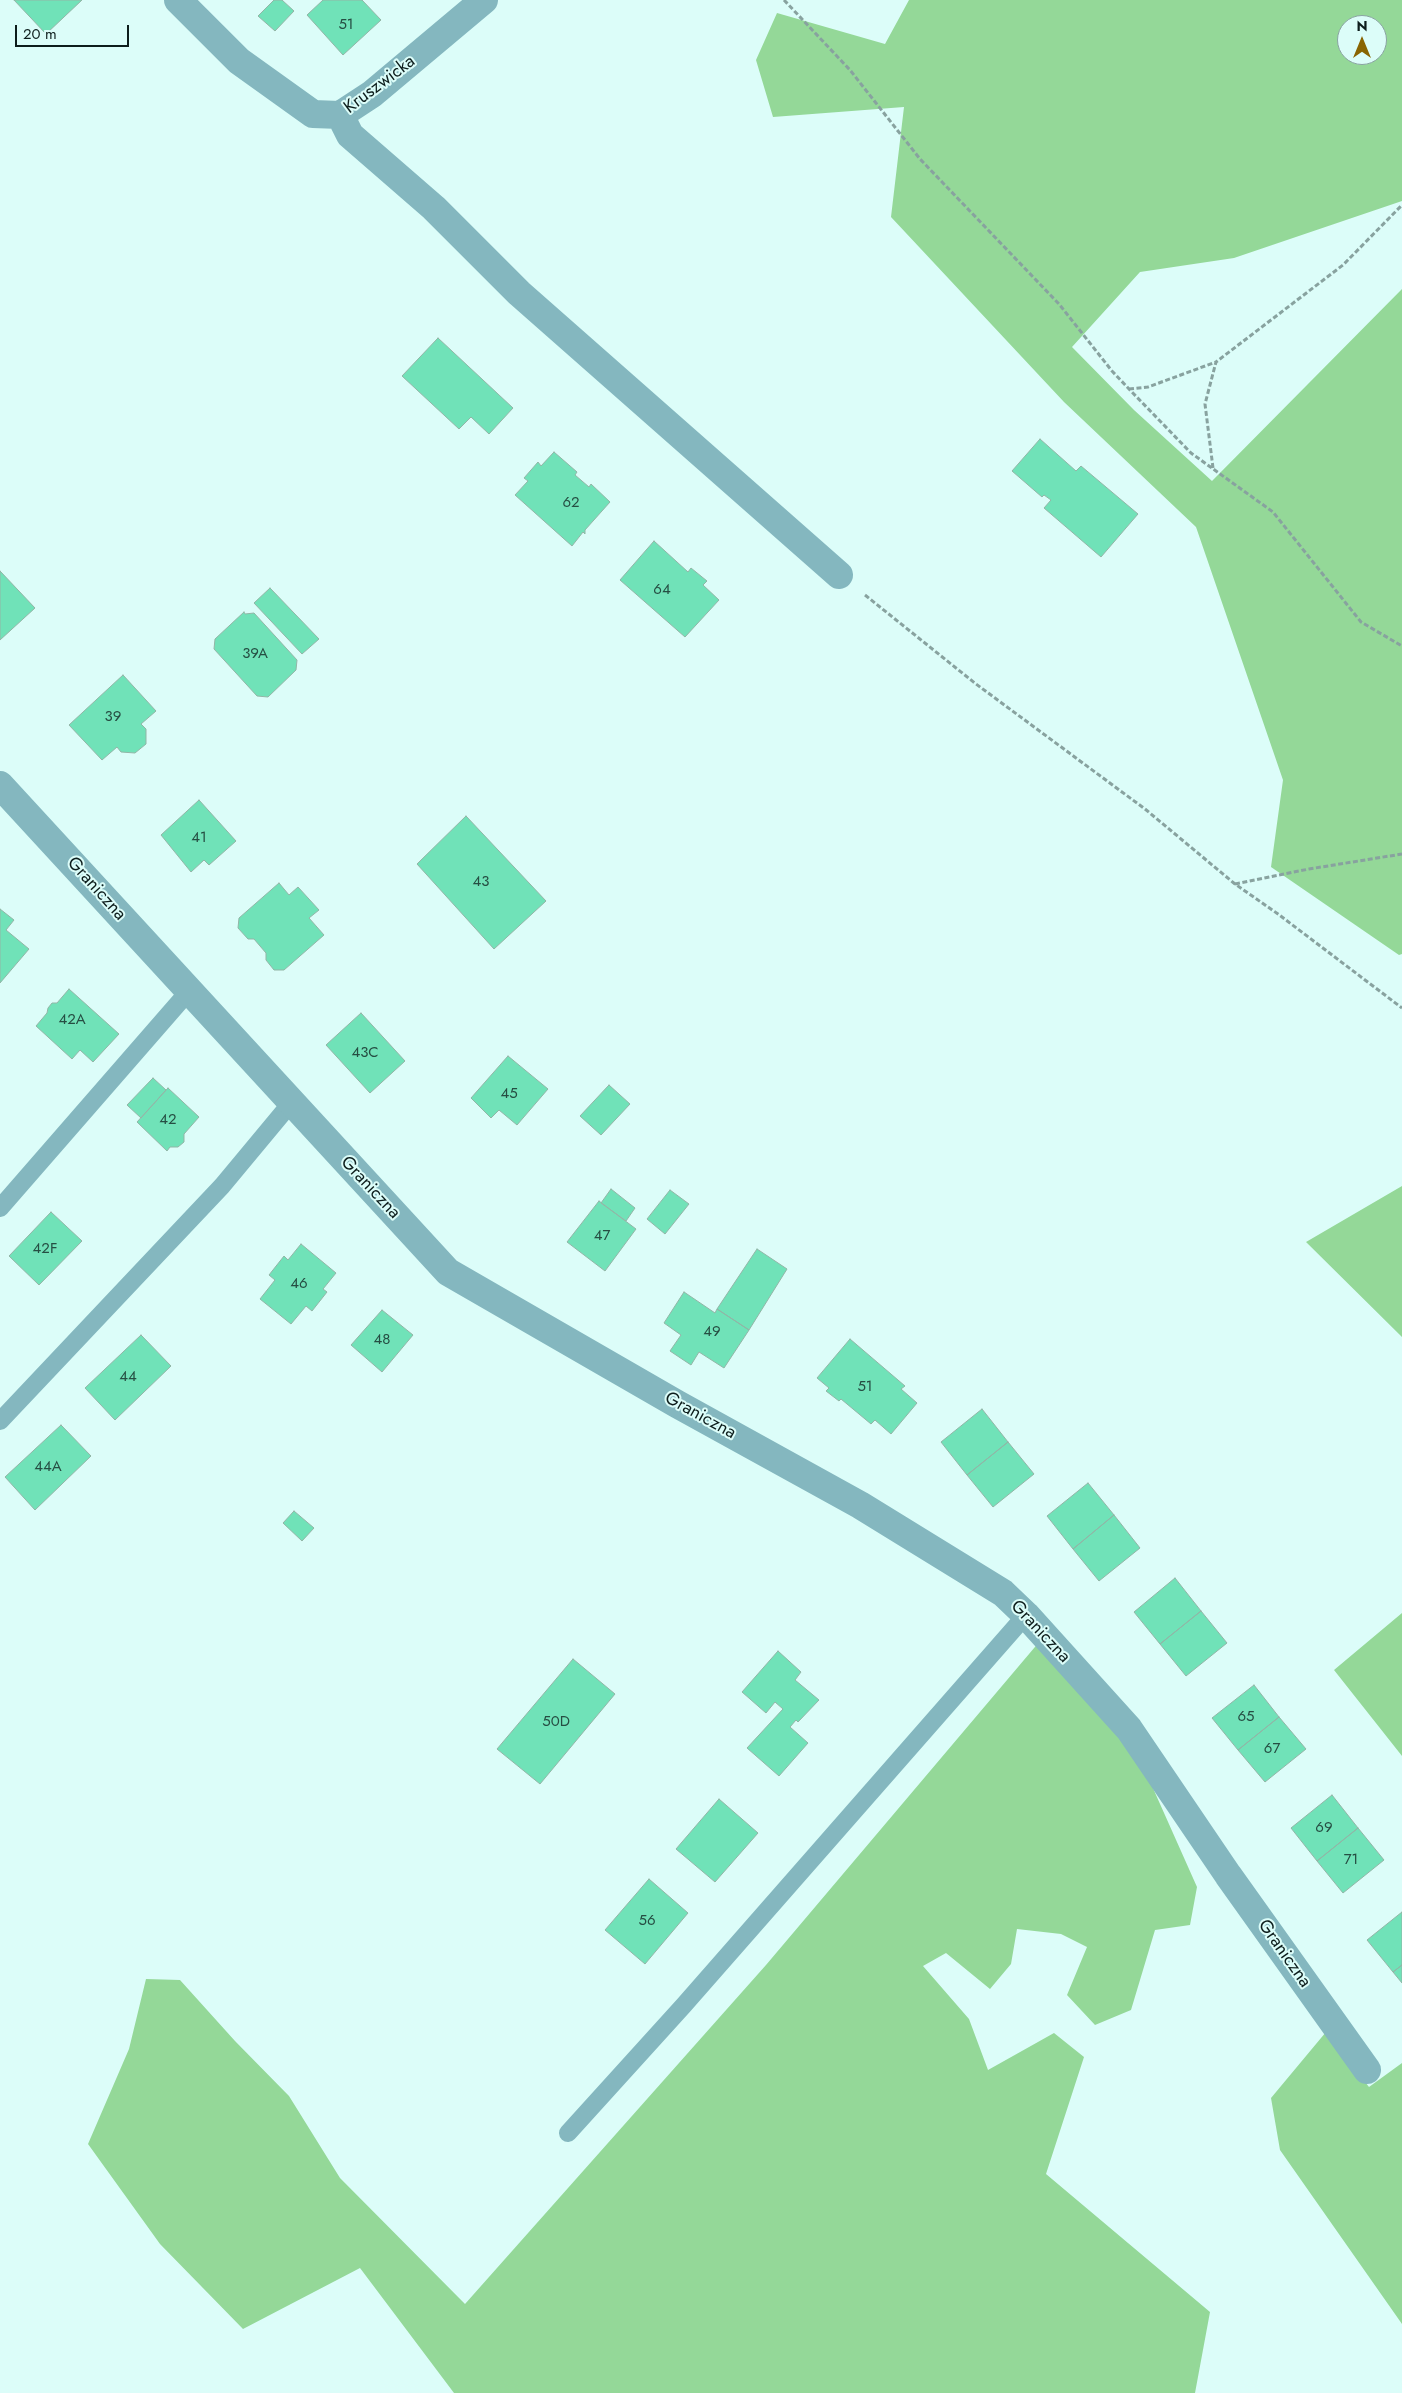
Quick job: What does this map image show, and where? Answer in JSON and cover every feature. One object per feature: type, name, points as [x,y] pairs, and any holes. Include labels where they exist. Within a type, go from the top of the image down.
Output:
[{"type":"street","name":"Kruszwicka","points":[[178,0],[239,61],[313,114],[340,116],[372,94],[484,0]]},
{"type":"street","points":[[340,116],[350,135],[434,208],[519,293],[839,574]]},
{"type":"street","name":"Graniczna","points":[[0,785],[448,1272],[677,1404],[860,1504],[1003,1593],[1026,1615],[1129,1729],[1228,1875],[1367,2070]]},
{"type":"lane","points":[[0,1208],[190,991]]},
{"type":"lane","points":[[0,1420],[222,1186],[292,1103]]},
{"type":"lane","points":[[568,2133],[684,2005],[1026,1615]]},
{"type":"path","points":[[784,0],[850,70],[920,159],[1059,304],[1112,371],[1129,389],[1191,453],[1274,512],[1361,622],[1402,646]]},
{"type":"path","points":[[1129,389],[1148,388],[1216,362],[1343,265],[1402,205]]},
{"type":"path","points":[[1213,469],[1205,404],[1216,362]]},
{"type":"path","points":[[839,574],[976,684],[1145,809],[1235,884],[1278,914],[1402,1008]]},
{"type":"path","points":[[1235,884],[1308,868],[1402,854]]},
{"type":"green space","points":[[909,0],[1402,0],[1402,201],[1234,258],[1140,272],[1072,347],[1134,410],[1212,481],[1402,289],[1402,954],[1399,955],[1271,867],[1283,780],[1196,527],[1064,402],[891,217],[904,107],[773,117],[756,60],[777,13],[885,44]]},
{"type":"green space","points":[[1402,1186],[1402,1337],[1306,1242]]},
{"type":"green space","points":[[1402,1613],[1402,1756],[1334,1670]]},
{"type":"green space","points":[[1040,1641],[1144,1768],[1197,1887],[1190,1925],[1155,1930],[1131,2010],[1095,2025],[1067,1995],[1087,1947],[1061,1934],[1017,1929],[1011,1964],[990,1989],[946,1953],[923,1966],[969,2019],[988,2070],[1054,2033],[1084,2057],[1046,2174],[1210,2312],[1195,2393],[454,2393],[360,2268],[243,2329],[160,2244],[88,2144],[129,2049],[146,1979],[180,1980],[235,2041],[289,2096],[340,2178],[465,2304],[766,1965]]},
{"type":"green space","points":[[1326,2032],[1369,2087],[1402,2063],[1402,2324],[1280,2150],[1271,2098]]},
{"type":"building","points":[[14,0],[82,0],[46,34]]},
{"type":"building","points":[[274,0],[282,0],[294,11],[275,31],[258,16]]},
{"type":"building","points":[[323,0],[362,0],[381,20],[343,55],[307,15]]},
{"type":"building","points":[[438,338],[513,408],[489,434],[471,417],[459,429],[402,376]]},
{"type":"building","points":[[1040,439],[1076,471],[1081,466],[1138,514],[1101,557],[1044,508],[1051,500],[1044,495],[1042,497],[1012,471]]},
{"type":"building","points":[[554,452],[577,472],[575,475],[589,487],[591,484],[610,502],[585,530],[585,534],[583,532],[572,546],[515,495],[528,481],[524,478],[538,462],[541,466]]},
{"type":"building","points":[[654,541],[688,572],[691,568],[707,581],[703,585],[719,600],[685,637],[620,580]]},
{"type":"building","points":[[0,571],[35,608],[0,640]]},
{"type":"building","points":[[270,588],[319,639],[302,654],[254,603]]},
{"type":"building","points":[[244,612],[245,614],[254,613],[297,660],[296,670],[268,697],[257,696],[214,649],[215,639]]},
{"type":"building","points":[[123,675],[156,711],[141,724],[146,729],[146,744],[135,753],[121,752],[117,747],[102,760],[69,725]]},
{"type":"building","points":[[199,800],[236,841],[209,865],[204,860],[191,872],[161,835]]},
{"type":"building","points":[[466,816],[546,901],[494,949],[417,864]]},
{"type":"building","points":[[279,883],[289,895],[298,887],[319,910],[309,918],[324,935],[284,970],[274,970],[266,960],[266,953],[254,939],[248,939],[238,928],[239,918]]},
{"type":"building","points":[[0,909],[14,920],[6,930],[29,949],[0,983]]},
{"type":"building","points":[[69,989],[119,1034],[93,1062],[80,1050],[72,1059],[36,1026],[47,1013],[52,1003],[57,1003]]},
{"type":"building","points":[[361,1013],[405,1061],[370,1093],[326,1045]]},
{"type":"building","points":[[508,1056],[548,1089],[517,1125],[499,1110],[491,1118],[471,1098]]},
{"type":"building","points":[[153,1078],[166,1090],[141,1118],[127,1105]]},
{"type":"building","points":[[609,1085],[630,1104],[601,1135],[580,1116]]},
{"type":"building","points":[[168,1088],[199,1117],[184,1134],[184,1142],[178,1147],[170,1147],[167,1151],[137,1122]]},
{"type":"building","points":[[611,1189],[635,1208],[626,1221],[601,1203]]},
{"type":"building","points":[[670,1190],[689,1204],[665,1234],[647,1219]]},
{"type":"building","points":[[599,1201],[636,1229],[605,1271],[567,1242]]},
{"type":"building","points":[[51,1212],[82,1241],[39,1285],[9,1256]]},
{"type":"building","points":[[301,1244],[336,1273],[323,1289],[327,1292],[312,1311],[306,1306],[291,1324],[260,1299],[275,1280],[269,1275],[284,1256],[288,1260]]},
{"type":"building","points":[[757,1249],[787,1269],[749,1330],[717,1309]]},
{"type":"building","points":[[684,1292],[715,1313],[717,1309],[749,1330],[724,1368],[699,1352],[691,1365],[670,1351],[681,1335],[664,1323]]},
{"type":"building","points":[[382,1310],[413,1335],[382,1372],[351,1345]]},
{"type":"building","points":[[141,1335],[171,1366],[115,1420],[85,1388]]},
{"type":"building","points":[[850,1339],[905,1386],[901,1389],[917,1403],[891,1434],[875,1420],[871,1424],[841,1399],[839,1401],[826,1391],[829,1388],[817,1378]]},
{"type":"building","points":[[982,1409],[1008,1442],[967,1475],[941,1442]]},
{"type":"building","points":[[61,1425],[91,1456],[35,1510],[5,1477]]},
{"type":"building","points":[[1008,1442],[1034,1474],[993,1507],[967,1475]]},
{"type":"building","points":[[1088,1483],[1114,1515],[1073,1549],[1047,1516]]},
{"type":"building","points":[[294,1511],[314,1528],[302,1541],[283,1523]]},
{"type":"building","points":[[1114,1515],[1140,1548],[1099,1581],[1073,1549]]},
{"type":"building","points":[[1175,1578],[1201,1611],[1160,1644],[1134,1612]]},
{"type":"building","points":[[1201,1611],[1227,1643],[1186,1676],[1160,1644]]},
{"type":"building","points":[[778,1651],[801,1672],[795,1680],[819,1700],[798,1722],[796,1720],[790,1727],[808,1743],[779,1776],[747,1748],[783,1709],[775,1702],[766,1713],[742,1692]]},
{"type":"building","points":[[573,1659],[615,1694],[540,1784],[497,1749]]},
{"type":"building","points":[[1254,1685],[1279,1717],[1238,1750],[1212,1718]]},
{"type":"building","points":[[1279,1717],[1306,1749],[1265,1782],[1238,1750]]},
{"type":"building","points":[[1332,1795],[1358,1828],[1317,1861],[1291,1828]]},
{"type":"building","points":[[719,1799],[758,1833],[715,1882],[676,1849]]},
{"type":"building","points":[[1358,1828],[1384,1860],[1343,1893],[1317,1861]]},
{"type":"building","points":[[649,1879],[688,1913],[645,1964],[605,1930]]},
{"type":"building","points":[[1402,1912],[1402,1965],[1393,1972],[1367,1940]]},
{"type":"building","points":[[1402,1965],[1402,1983],[1393,1972]]}]
